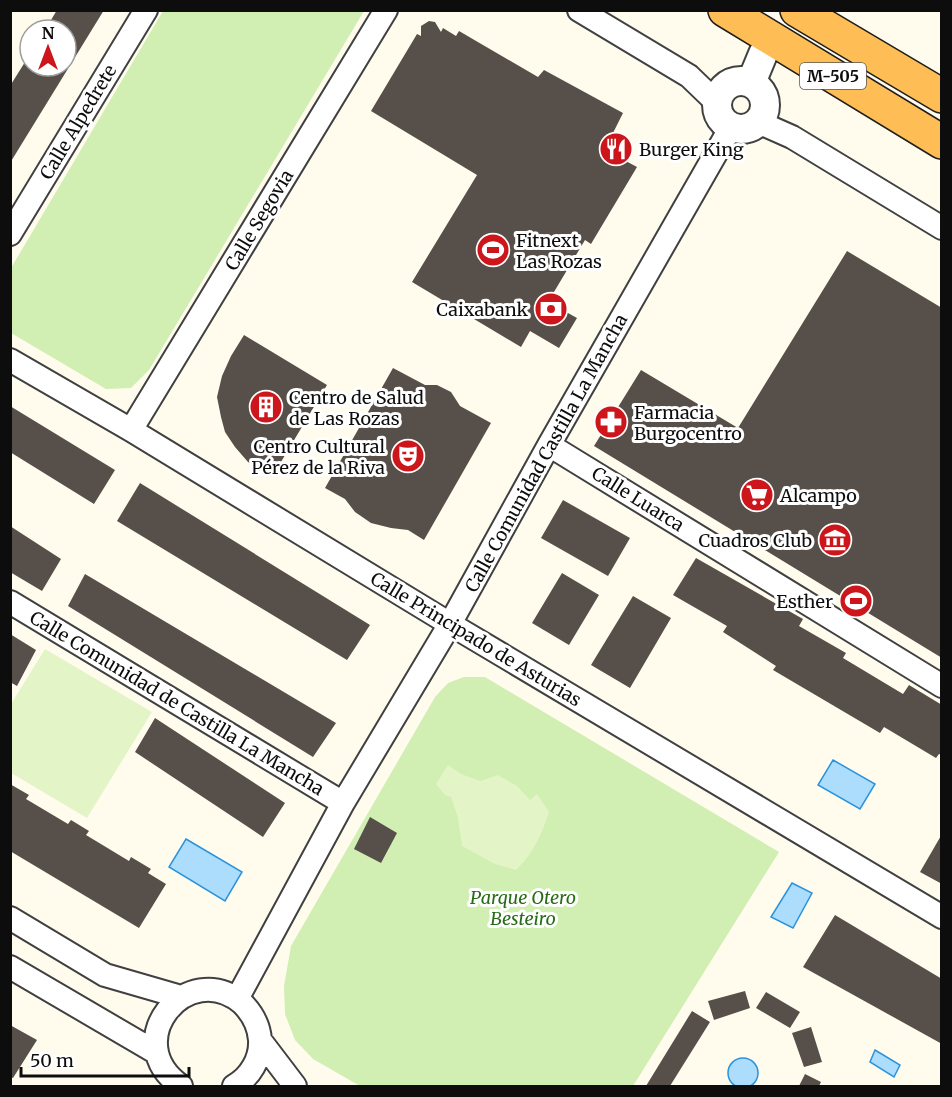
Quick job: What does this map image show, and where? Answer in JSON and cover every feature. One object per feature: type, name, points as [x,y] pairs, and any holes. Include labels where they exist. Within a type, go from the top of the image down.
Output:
[{"type":"highway","name":"M-505","points":[[724,10],[942,142]]},
{"type":"highway","name":"M-505","points":[[797,10],[942,96]]},
{"type":"street","name":"Calle Alpedrete","points":[[10,234],[146,10]]},
{"type":"street","name":"Calle Segovia","points":[[131,430],[386,10]]},
{"type":"street","points":[[579,10],[690,76],[724,115],[740,129],[750,127],[764,114],[764,96],[752,83],[736,81],[729,84],[722,89],[724,115]]},
{"type":"street","points":[[752,83],[763,54]]},
{"type":"street","name":"Calle Comunidad Castilla La Mancha","points":[[237,999],[343,803],[450,624],[549,445],[724,115]]},
{"type":"street","points":[[758,122],[792,137],[942,228]]},
{"type":"street","name":"Calle Principado de Asturias","points":[[10,360],[131,430],[450,624],[942,917]]},
{"type":"street","name":"Calle Luarca","points":[[549,445],[942,686]]},
{"type":"street","name":"Calle Comunidad de Castilla La Mancha","points":[[10,602],[343,803]]},
{"type":"street","points":[[10,918],[105,975],[181,997]]},
{"type":"street","points":[[10,967],[157,1053]]},
{"type":"street","points":[[180,1086],[171,1080],[162,1068],[155,1040],[158,1028],[171,1005],[181,997],[209,990],[237,999],[253,1017],[260,1040],[295,1086]]},
{"type":"street","points":[[234,1086],[248,1076],[255,1065],[260,1040]]},
{"type":"green space","points":[[163,11],[364,11],[149,370],[131,388],[106,389],[11,333],[11,268]]},
{"type":"green space","points":[[45,649],[152,712],[87,818],[11,773],[11,704]]},
{"type":"green space","name":"Parque Otero Besteiro","points":[[464,677],[485,677],[779,852],[633,1086],[360,1086],[313,1059],[295,1040],[285,1014],[284,986],[291,946],[435,697],[448,683]]},
{"type":"green space","points":[[448,765],[461,774],[480,781],[498,775],[517,786],[530,800],[537,794],[549,812],[536,843],[516,870],[495,864],[462,846],[458,818],[451,797],[445,795],[436,784]]},
{"type":"water","points":[[833,760],[875,784],[860,809],[818,785]]},
{"type":"water","points":[[186,839],[242,872],[225,901],[169,867]]},
{"type":"water","points":[[792,883],[812,893],[793,928],[771,917]]},
{"type":"water","points":[[875,1050],[900,1065],[894,1077],[870,1062]]},
{"type":"water","points":[[743,1058],[754,1062],[758,1073],[754,1084],[743,1088],[732,1084],[728,1073],[732,1062]]},
{"type":"building","points":[[57,10],[104,10],[78,52],[78,18],[52,18]]},
{"type":"building","points":[[429,21],[435,22],[441,32],[443,28],[456,36],[459,31],[538,77],[544,70],[623,113],[613,133],[631,142],[622,159],[637,167],[591,244],[585,240],[548,302],[577,318],[559,348],[530,331],[521,347],[412,282],[477,175],[371,111],[417,34],[421,36],[421,26]]},
{"type":"building","points":[[18,73],[18,78],[62,78],[10,163],[10,86]]},
{"type":"building","points":[[847,251],[942,308],[942,658],[594,446],[641,370],[738,428]]},
{"type":"building","name":"Centro de Salud de Las Rozas","points":[[244,335],[327,385],[272,477],[248,462],[235,447],[225,432],[217,397],[222,376]]},
{"type":"building","name":"Centro Cultural Pérez de la Riva","points":[[393,368],[425,385],[437,385],[451,392],[460,406],[491,423],[424,540],[408,530],[371,523],[355,512],[345,499],[325,488]]},
{"type":"building","points":[[10,406],[115,470],[94,504],[10,452]]},
{"type":"building","points":[[140,483],[370,625],[347,660],[117,521]]},
{"type":"building","points":[[563,500],[630,538],[608,576],[541,538]]},
{"type":"building","points":[[10,526],[61,559],[42,591],[10,572]]},
{"type":"building","points":[[696,558],[803,619],[799,626],[846,653],[843,658],[903,694],[909,685],[942,705],[942,755],[939,754],[936,758],[884,727],[880,733],[773,670],[776,666],[723,632],[727,626],[673,595]]},
{"type":"building","points":[[562,573],[599,595],[569,645],[532,623]]},
{"type":"building","points":[[85,574],[336,723],[313,757],[68,606]]},
{"type":"building","points":[[633,596],[671,618],[630,688],[591,665]]},
{"type":"building","points":[[10,634],[36,650],[17,686],[10,682]]},
{"type":"building","points":[[155,718],[285,803],[263,837],[135,752]]},
{"type":"building","points":[[10,784],[29,795],[26,799],[68,824],[71,820],[89,831],[86,835],[129,861],[131,857],[151,869],[148,873],[166,884],[139,928],[10,851]]},
{"type":"building","points":[[370,817],[397,833],[381,863],[354,849]]},
{"type":"building","points":[[942,834],[942,884],[920,872]]},
{"type":"building","points":[[835,915],[942,979],[942,1044],[803,967]]},
{"type":"building","points":[[745,991],[750,1008],[714,1020],[708,1001]]},
{"type":"building","points":[[766,992],[800,1012],[790,1028],[756,1008]]},
{"type":"building","points":[[692,1011],[710,1022],[670,1086],[646,1086]]},
{"type":"building","points":[[10,1025],[37,1040],[13,1078],[10,1077]]},
{"type":"building","points":[[811,1027],[822,1062],[804,1067],[792,1033]]},
{"type":"building","points":[[805,1074],[821,1082],[819,1086],[799,1086]]},
{"type":"place","name":"Burger King","points":[[616,149]]},
{"type":"place","name":"Fitnext Las Rozas","points":[[493,250]]},
{"type":"place","name":"Caixabank","points":[[551,309]]},
{"type":"place","name":"Centro de Salud de Las Rozas","points":[[266,407]]},
{"type":"place","name":"Farmacia Burgocentro","points":[[611,422]]},
{"type":"place","name":"Centro Cultural Pérez de la Riva","points":[[408,456]]},
{"type":"place","name":"Alcampo","points":[[757,495]]},
{"type":"place","name":"Cuadros Club","points":[[835,540]]},
{"type":"place","name":"Esther","points":[[856,601]]}]
